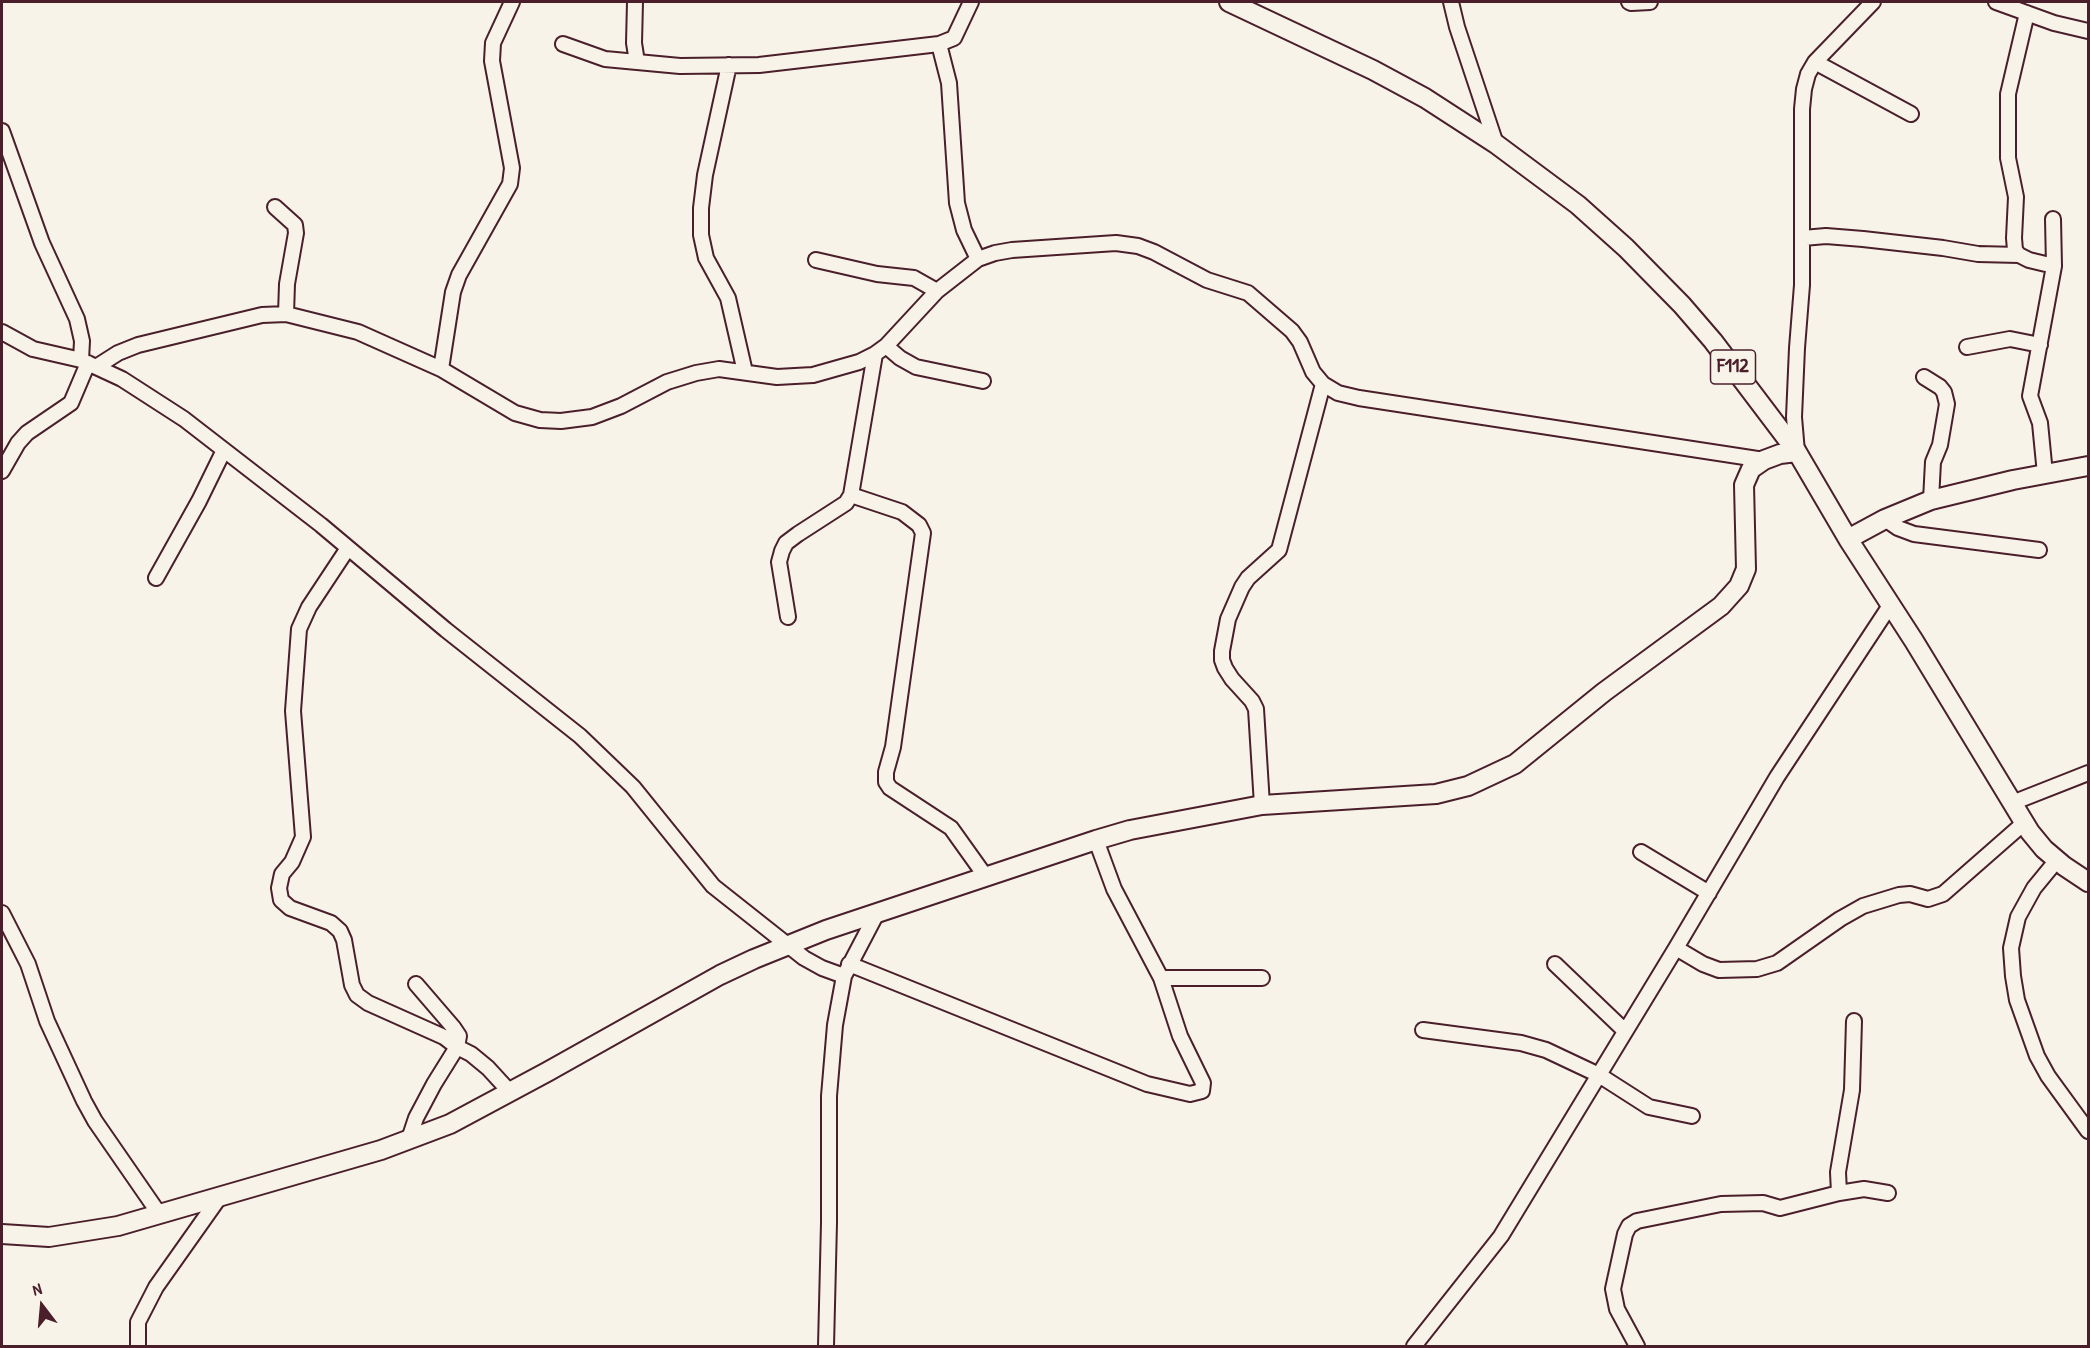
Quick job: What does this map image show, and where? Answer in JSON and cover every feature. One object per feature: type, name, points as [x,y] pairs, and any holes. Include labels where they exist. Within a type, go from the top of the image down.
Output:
[{"type":"main road","name":"F112","points":[[1229,2],[1373,70],[1425,98],[1496,144],[1578,205],[1626,248],[1674,297],[1713,341],[1797,452],[1848,539],[1891,604],[2024,823],[2044,849],[2088,882]]},
{"type":"main road","points":[[2,1234],[49,1237],[118,1226],[341,1162],[410,1139],[450,1124],[720,975],[788,945],[1096,840],[1131,830],[1262,805],[1436,794],[1468,786],[1515,764],[1604,692],[1721,606],[1739,586],[1746,569],[1744,485],[1752,469],[1764,460],[1779,454],[1797,452]]},
{"type":"main road","points":[[1848,539],[1885,519],[1931,500],[2013,480],[2088,466]]},
{"type":"street","points":[[441,369],[453,292],[459,275],[510,184],[512,168],[492,61],[493,43],[512,2]]},
{"type":"street","points":[[635,2],[634,43],[637,62]]},
{"type":"street","points":[[563,44],[605,59],[680,66],[759,65],[939,44],[954,38],[971,2]]},
{"type":"street","points":[[1451,2],[1457,27],[1496,144]]},
{"type":"street","points":[[1629,2],[1650,2]]},
{"type":"street","points":[[1797,452],[1795,389],[1803,238],[1802,109],[1804,89],[1808,74],[1815,62],[1869,2]]},
{"type":"street","points":[[1996,2],[2054,23],[2088,31]]},
{"type":"street","points":[[2027,14],[2008,94],[2008,158],[2016,197],[2015,250],[2029,260],[2054,266]]},
{"type":"street","points":[[939,44],[949,83],[957,203],[964,230],[978,259]]},
{"type":"street","points":[[1815,62],[1911,114]]},
{"type":"street","points":[[729,65],[705,175],[701,235],[706,258],[728,298],[745,372]]},
{"type":"street","points":[[2,131],[42,243],[77,319],[88,363],[71,403],[27,433],[18,443],[2,471]]},
{"type":"street","points":[[275,207],[295,225],[296,233],[287,284],[286,314]]},
{"type":"street","points":[[2045,474],[2040,423],[2030,396],[2054,266],[2053,219]]},
{"type":"street","points":[[1803,238],[1863,239],[1978,254],[2019,255]]},
{"type":"street","points":[[88,363],[138,345],[262,315],[286,314],[358,332],[441,369],[515,413],[540,420],[561,421],[591,417],[611,410],[667,382],[696,373],[719,369],[777,377],[813,375],[859,362],[880,350],[937,291],[978,259],[1012,250],[1116,243],[1138,246],[1154,252],[1207,280],[1248,293],[1292,331],[1300,342],[1313,372],[1323,384],[1338,393],[1764,460]]},
{"type":"street","points":[[816,260],[877,274],[914,278],[937,291]]},
{"type":"street","points":[[2,332],[33,349],[88,363],[122,379],[184,419],[224,450],[580,736],[633,787],[713,886],[804,958],[822,968],[847,970],[1147,1084],[1190,1094],[1202,1091],[1203,1083],[1180,1036],[1161,978],[1114,889],[1096,840]]},
{"type":"street","points":[[1967,347],[2010,339],[2040,345]]},
{"type":"street","points":[[880,350],[916,367],[983,381]]},
{"type":"street","points":[[788,617],[779,562],[786,543],[846,503],[851,495],[880,350]]},
{"type":"street","points":[[118,353],[122,379]]},
{"type":"street","points":[[1924,377],[1944,392],[1947,404],[1940,445],[1933,462],[1931,500]]},
{"type":"street","points":[[1262,805],[1256,709],[1225,668],[1222,651],[1228,619],[1242,586],[1279,550],[1323,384]]},
{"type":"street","points":[[156,578],[199,501],[224,450]]},
{"type":"street","points":[[851,495],[902,512],[920,525],[922,533],[893,747],[886,772],[886,782],[890,788],[951,828],[986,877]]},
{"type":"street","points":[[1885,519],[1898,528],[1914,534],[2039,550]]},
{"type":"street","points":[[348,548],[309,607],[300,629],[292,711],[303,837],[291,862],[282,874],[279,888],[281,900],[290,908],[331,923],[340,931],[345,940],[352,985],[357,995],[368,1003],[444,1037],[471,1054],[488,1068],[510,1092]]},
{"type":"street","points":[[1421,1344],[1501,1236],[1777,777],[1891,604]]},
{"type":"street","points":[[2012,803],[2088,773]]},
{"type":"street","points":[[1676,948],[1703,964],[1719,970],[1757,969],[1777,963],[1840,919],[1863,906],[1899,895],[1910,894],[1928,899],[1942,894],[2024,823]]},
{"type":"street","points":[[1641,852],[1708,893]]},
{"type":"street","points":[[2057,860],[2034,888],[2018,917],[2011,948],[2013,976],[2017,1000],[2037,1056],[2048,1076],[2088,1131]]},
{"type":"street","points":[[2,913],[28,964],[47,1021],[84,1101],[95,1121],[160,1215]]},
{"type":"street","points":[[826,1347],[829,1096],[835,1026],[847,970],[877,913]]},
{"type":"street","points":[[1555,964],[1625,1030]]},
{"type":"street","points":[[1161,978],[1262,978]]},
{"type":"street","points":[[410,1139],[416,1118],[457,1047],[459,1036],[416,984]]},
{"type":"street","points":[[1839,1193],[1838,1172],[1852,1090],[1854,1022]]},
{"type":"street","points":[[1423,1030],[1521,1043],[1546,1050],[1599,1076],[1649,1107],[1692,1116]]},
{"type":"street","points":[[1637,1347],[1617,1309],[1613,1289],[1622,1244],[1629,1226],[1637,1221],[1721,1204],[1757,1203],[1780,1208],[1839,1193],[1864,1190],[1888,1193]]},
{"type":"street","points":[[138,1347],[138,1322],[156,1287],[219,1198]]}]
